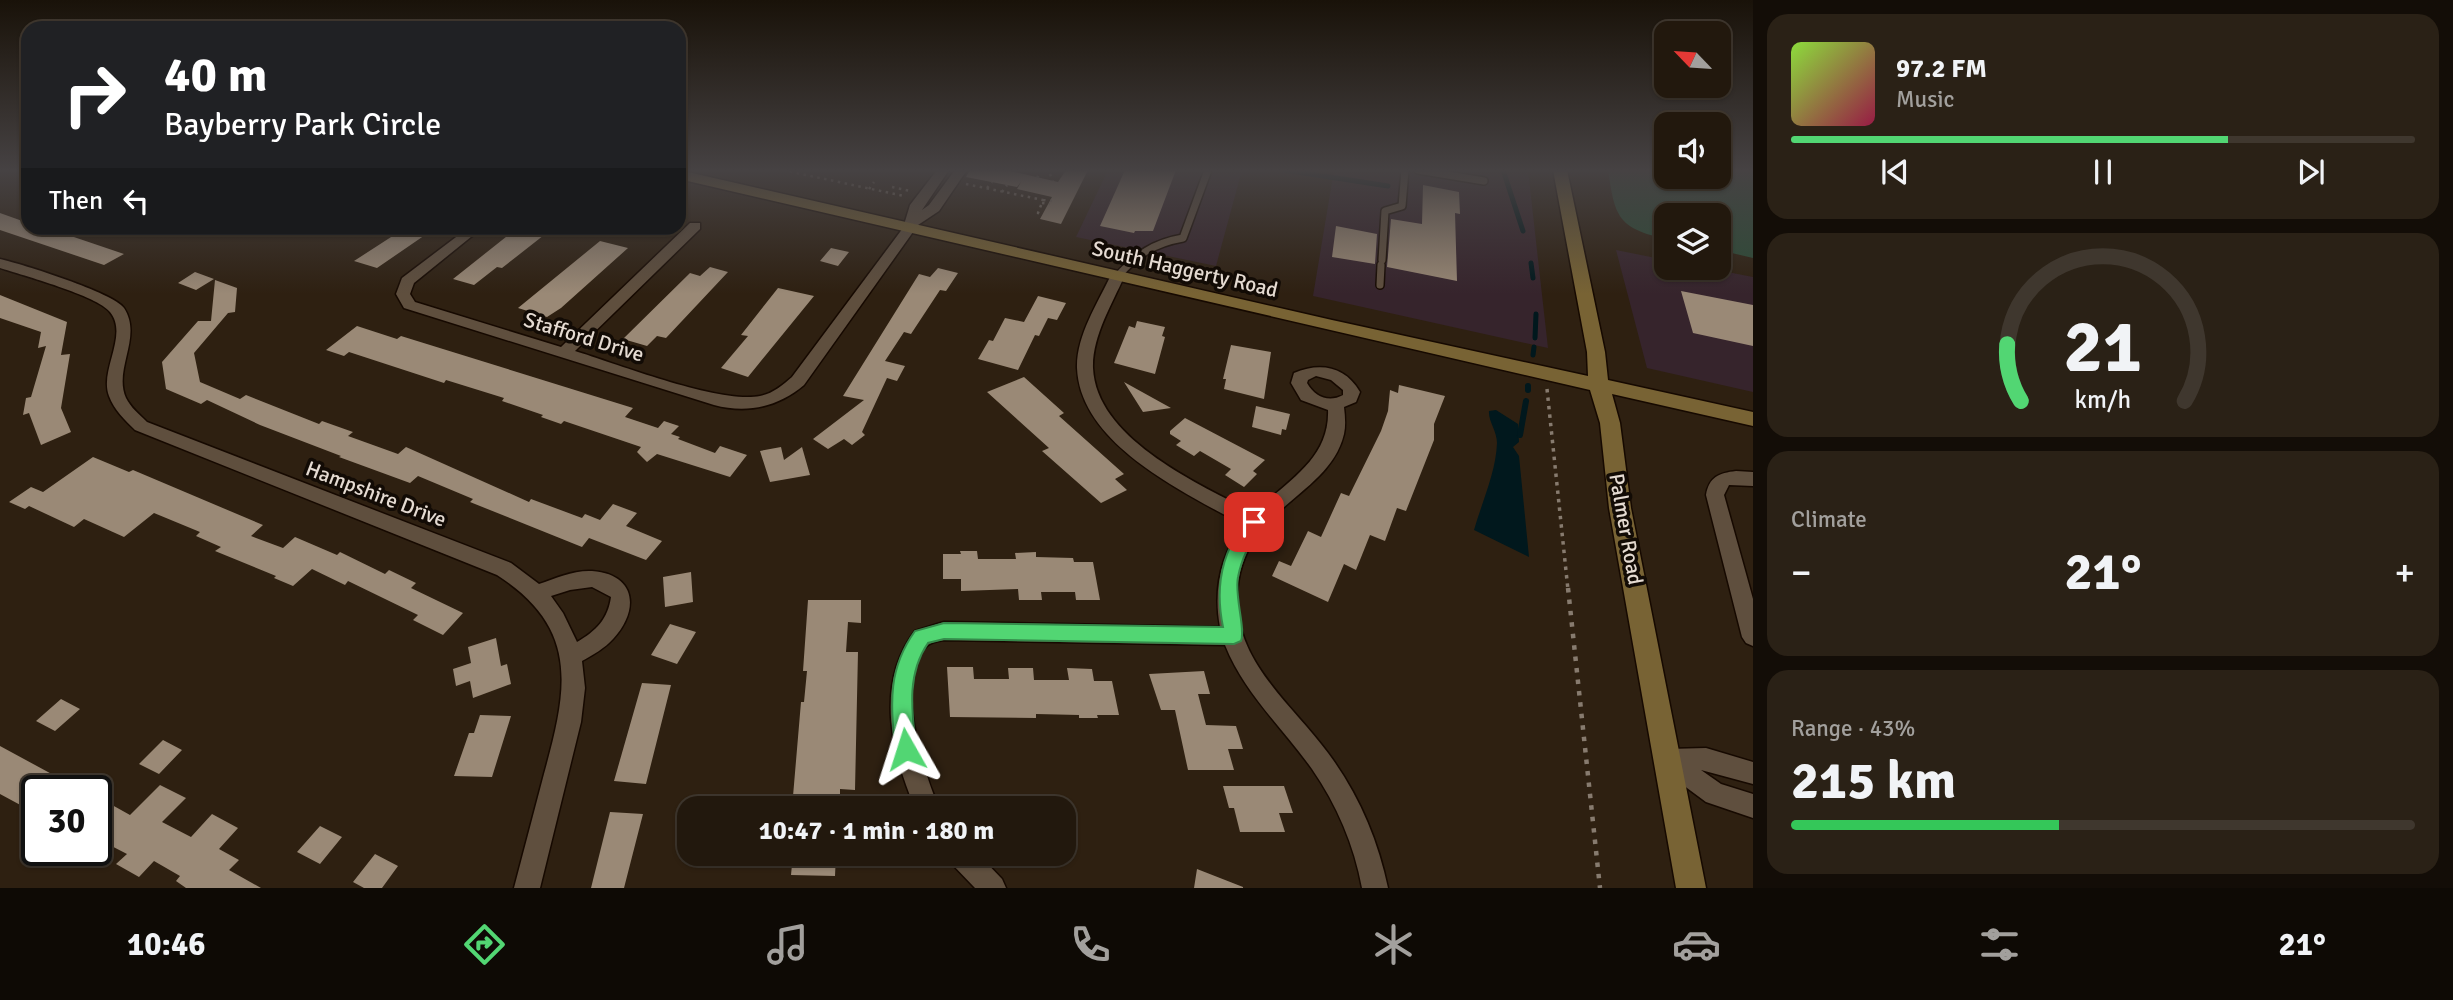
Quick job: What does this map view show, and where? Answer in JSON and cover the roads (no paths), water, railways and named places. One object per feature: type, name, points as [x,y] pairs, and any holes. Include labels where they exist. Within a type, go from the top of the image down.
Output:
[{"type":"main road","name":"South Haggerty Road","points":[[850,211],[1117,277],[1753,419]]},
{"type":"main road","name":"Palmer Road","points":[[1568,211],[1596,352],[1599,385],[1608,414],[1620,508],[1691,888]]},
{"type":"street","points":[[912,225],[915,211]]},
{"type":"street","points":[[912,225],[929,211]]},
{"type":"street","name":"Stafford Drive","points":[[467,235],[413,275],[403,289],[405,300],[416,309],[720,401],[741,404],[778,398],[798,381],[912,225]]},
{"type":"street","points":[[686,235],[695,226]]},
{"type":"street","points":[[564,353],[686,235]]},
{"type":"street","name":"Hampshire Drive","points":[[0,263],[96,296],[117,309],[122,338],[113,379],[116,396],[126,414],[141,426],[504,569],[520,578],[537,593],[559,622],[571,656],[574,691],[567,732],[527,888]]},
{"type":"street","points":[[1117,277],[1086,353],[1085,370],[1093,400],[1110,426],[1139,453],[1168,473],[1254,522]]},
{"type":"street","points":[[1336,405],[1336,434],[1323,457],[1254,522],[1240,544],[1228,578],[1227,603],[1234,635],[1254,681],[1271,705],[1319,760],[1346,802],[1363,839],[1375,888]]},
{"type":"street","points":[[1753,479],[1725,479],[1717,485],[1715,495],[1753,637]]},
{"type":"street","points":[[537,593],[575,580],[593,578],[605,580],[621,594],[618,617],[610,631],[596,643],[571,656]]},
{"type":"street","points":[[922,796],[906,749],[901,699],[909,655],[922,637],[944,631],[1234,635]]},
{"type":"street","points":[[1668,760],[1706,759],[1753,773]]},
{"type":"street","points":[[1668,760],[1714,794],[1753,806]]},
{"type":"street","points":[[972,866],[993,888]]},
{"type":"lane","points":[[1117,277],[1136,254],[1164,240],[1183,237],[1193,211]]},
{"type":"lane","points":[[1380,285],[1385,211]]},
{"type":"water","points":[[1496,410],[1518,424],[1519,442],[1513,447],[1519,456],[1529,557],[1474,530],[1494,465],[1497,439],[1489,411]]},
{"type":"waterway","points":[[1517,211],[1523,231]]},
{"type":"waterway","points":[[1531,263],[1533,278]]},
{"type":"waterway","points":[[1535,338],[1536,314]]},
{"type":"waterway","points":[[1533,355],[1534,347]]},
{"type":"waterway","points":[[1520,435],[1526,401]]}]
